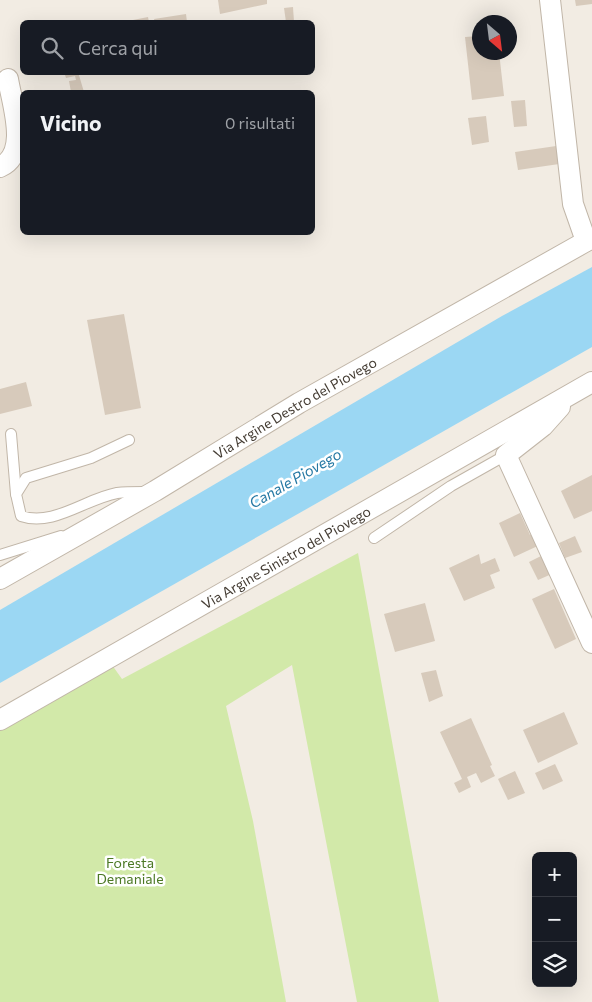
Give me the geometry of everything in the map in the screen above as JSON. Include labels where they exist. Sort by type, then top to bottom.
[{"type":"street","points":[[550,0],[573,204],[589,240]]},
{"type":"street","points":[[0,167],[9,161],[17,144],[8,79]]},
{"type":"street","name":"Via Argine Destro del Piovego","points":[[0,579],[155,491],[299,404],[589,240]]},
{"type":"street","name":"Via Argine Sinistro del Piovego","points":[[0,720],[592,382]]},
{"type":"street","name":"Via Argine Sinistro del Piovego","points":[[506,455],[543,426],[571,394]]},
{"type":"street","points":[[506,455],[592,644]]},
{"type":"lane","points":[[11,434],[16,494],[21,516],[34,520],[66,512],[116,493],[155,491]]},
{"type":"lane","points":[[16,494],[26,478],[91,458],[129,440]]},
{"type":"lane","name":"Via Argine Sinistro del Piovego","points":[[374,538],[451,486],[506,455]]},
{"type":"lane","points":[[0,555],[99,522]]},
{"type":"green space","name":"Foresta Demaniale","points":[[358,553],[439,1002],[357,1002],[292,665],[226,706],[253,821],[286,1002],[0,1002],[0,720],[107,658],[122,679]]},
{"type":"water","name":"Canale Piovego","points":[[592,267],[592,347],[0,683],[0,610],[502,316]]},
{"type":"building","points":[[218,0],[267,0],[267,4],[220,14]]},
{"type":"building","points":[[575,0],[592,0],[592,4],[576,6]]},
{"type":"building","points":[[293,7],[294,20],[286,20],[284,8]]},
{"type":"building","points":[[186,14],[187,20],[154,20]]},
{"type":"building","points":[[148,17],[149,20],[133,20]]},
{"type":"building","points":[[472,36],[472,60],[500,60],[504,96],[472,100],[465,37]]},
{"type":"building","points":[[65,75],[79,75],[83,90],[71,90],[69,81],[76,80],[75,76],[66,78]]},
{"type":"building","points":[[525,100],[527,126],[514,127],[511,101]]},
{"type":"building","points":[[486,116],[489,142],[472,145],[468,118]]},
{"type":"building","points":[[563,145],[566,163],[518,170],[515,152]]},
{"type":"building","points":[[124,314],[141,408],[105,415],[87,320]]},
{"type":"building","points":[[26,382],[32,406],[0,414],[0,389]]},
{"type":"building","points":[[592,475],[592,511],[574,519],[561,491]]},
{"type":"building","points":[[520,513],[530,535],[537,532],[542,544],[514,557],[499,523]]},
{"type":"building","points":[[575,536],[582,552],[565,558],[559,543]]},
{"type":"building","points":[[479,554],[481,564],[495,558],[500,571],[490,575],[495,588],[464,601],[449,568]]},
{"type":"building","points":[[545,554],[554,573],[538,580],[529,562]]},
{"type":"building","points":[[554,589],[576,639],[555,649],[532,599]]},
{"type":"building","points":[[425,603],[435,641],[395,652],[384,614]]},
{"type":"building","points":[[436,670],[443,696],[429,702],[421,673]]},
{"type":"building","points":[[564,712],[578,744],[538,763],[523,730]]},
{"type":"building","points":[[471,718],[495,776],[481,783],[476,773],[467,777],[471,787],[459,793],[454,783],[462,779],[440,732]]},
{"type":"building","points":[[555,764],[563,781],[543,790],[535,773]]},
{"type":"building","points":[[515,771],[525,793],[508,800],[498,779]]}]
